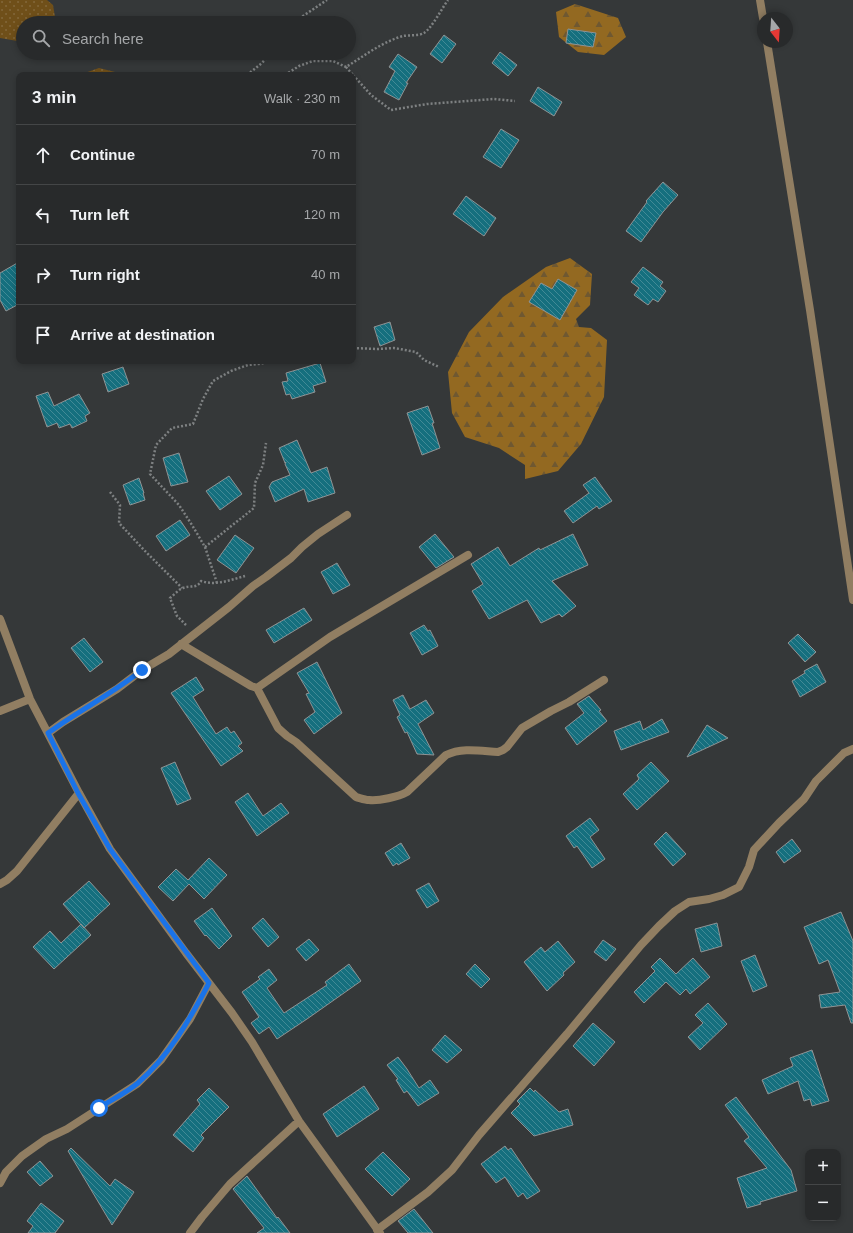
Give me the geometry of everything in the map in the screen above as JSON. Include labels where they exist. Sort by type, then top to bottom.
[{"type":"street","points":[[760,0],[762,12]]},
{"type":"street","points":[[768,48],[811,318],[853,600]]},
{"type":"street","points":[[48,733],[63,722],[117,689],[142,670],[182,644],[253,586],[291,558],[318,534],[347,514]]},
{"type":"street","points":[[257,688],[330,637],[468,555]]},
{"type":"street","points":[[0,619],[30,699],[78,793],[110,849],[252,1042],[299,1121],[379,1231],[428,1192],[452,1170],[641,945],[664,921],[675,911],[689,902],[723,895],[738,887],[749,867],[754,850],[778,823],[804,799],[816,781],[844,753],[853,749]]},
{"type":"street","points":[[182,644],[251,686],[257,688],[278,728],[296,742],[356,796],[369,800],[401,796],[446,755],[454,752],[461,750],[498,752],[503,750],[522,728],[569,702],[604,680]]},
{"type":"street","points":[[0,711],[30,699]]},
{"type":"street","points":[[0,884],[17,871],[78,793]]},
{"type":"street","points":[[0,1183],[6,1172],[22,1156],[46,1139],[67,1129],[137,1084],[161,1060],[186,1025],[209,983]]},
{"type":"street","points":[[190,1233],[230,1184],[299,1121]]},
{"type":"path","points":[[303,16],[327,0]]},
{"type":"path","points":[[346,67],[373,50],[391,41],[403,36],[424,34],[448,0]]},
{"type":"path","points":[[251,72],[265,60]]},
{"type":"path","points":[[290,72],[299,66],[313,61],[333,61],[346,67],[350,72]]},
{"type":"path","points":[[356,78],[371,95],[391,110],[427,104],[494,99],[515,101]]},
{"type":"path","points":[[356,348],[394,348],[416,352],[424,360],[439,367]]},
{"type":"path","points":[[217,583],[205,547],[179,505],[150,474],[156,445],[172,428],[193,424],[203,399],[213,381],[231,370],[248,365],[259,364]]},
{"type":"path","points":[[205,547],[254,508],[255,482],[263,465],[266,443]]},
{"type":"path","points":[[110,492],[120,505],[119,523],[182,588]]},
{"type":"path","points":[[194,633],[177,616],[170,598],[182,588],[199,585],[201,581],[217,583],[253,574],[266,577]]},
{"type":"shaded area","points":[[0,0],[47,0],[53,5],[55,16],[16,16],[16,41],[0,38]]},
{"type":"shaded area","points":[[99,68],[115,72],[88,72]]},
{"type":"green space","points":[[575,4],[618,18],[626,37],[604,55],[578,52],[559,37],[556,12]]},
{"type":"green space","points":[[570,258],[592,274],[590,305],[576,319],[579,327],[591,328],[607,340],[604,397],[581,444],[558,471],[525,479],[525,465],[499,448],[465,437],[452,413],[448,372],[469,332],[503,297],[546,267]]},
{"type":"building","points":[[568,29],[596,33],[593,47],[566,43]]},
{"type":"building","points":[[444,35],[456,44],[442,63],[430,54]]},
{"type":"building","points":[[500,52],[517,65],[508,76],[492,63]]},
{"type":"building","points":[[398,54],[417,67],[406,83],[408,83],[399,100],[384,92],[395,71],[389,67]]},
{"type":"building","points":[[538,87],[562,102],[554,116],[530,101]]},
{"type":"building","points":[[501,129],[519,140],[501,168],[483,157]]},
{"type":"building","points":[[663,182],[678,195],[663,212],[641,242],[626,231],[647,202],[646,201]]},
{"type":"building","points":[[466,196],[496,218],[484,236],[453,214]]},
{"type":"building","points":[[16,264],[16,306],[6,311],[0,300],[0,273]]},
{"type":"building","points":[[643,267],[663,282],[660,286],[666,291],[658,302],[653,299],[648,305],[634,295],[639,288],[631,282]]},
{"type":"building","points":[[558,279],[577,290],[560,320],[529,302],[541,283],[552,289]]},
{"type":"building","points":[[390,322],[395,340],[380,346],[374,327]]},
{"type":"building","points":[[320,364],[326,382],[313,386],[315,392],[292,399],[290,394],[286,395],[282,382],[288,381],[286,373]]},
{"type":"building","points":[[123,367],[129,384],[108,392],[102,374]]},
{"type":"building","points":[[48,392],[54,406],[79,394],[90,413],[85,416],[87,421],[72,428],[70,424],[59,428],[57,423],[47,427],[36,396]]},
{"type":"building","points":[[428,406],[440,448],[422,455],[407,413]]},
{"type":"building","points":[[297,440],[311,473],[327,467],[335,493],[308,502],[304,489],[275,502],[269,487],[272,482],[290,475],[285,464],[286,462],[285,463],[279,448]]},
{"type":"building","points":[[179,453],[188,482],[171,486],[163,458]]},
{"type":"building","points":[[229,476],[242,494],[220,510],[206,491]]},
{"type":"building","points":[[595,477],[612,501],[599,509],[597,506],[573,523],[564,511],[589,493],[583,485]]},
{"type":"building","points":[[139,478],[145,500],[130,505],[123,485]]},
{"type":"building","points":[[180,520],[190,535],[166,551],[156,536]]},
{"type":"building","points":[[435,534],[454,557],[436,568],[419,547]]},
{"type":"building","points":[[573,534],[588,565],[552,581],[576,606],[562,617],[559,614],[541,623],[527,600],[489,619],[472,591],[483,584],[471,564],[498,547],[510,566],[539,548],[540,550]]},
{"type":"building","points":[[235,535],[254,548],[236,573],[217,560]]},
{"type":"building","points":[[337,563],[350,585],[333,594],[321,572]]},
{"type":"building","points":[[304,608],[312,620],[274,643],[266,630]]},
{"type":"building","points":[[424,625],[428,631],[430,630],[438,646],[422,655],[410,633]]},
{"type":"building","points":[[798,634],[816,652],[805,662],[788,643]]},
{"type":"building","points":[[84,638],[103,662],[90,672],[71,648]]},
{"type":"building","points":[[317,662],[342,713],[314,734],[304,720],[315,712],[306,694],[309,693],[297,673]]},
{"type":"building","points":[[817,664],[826,682],[800,697],[792,681],[805,673],[804,671]]},
{"type":"building","points":[[196,677],[204,690],[193,697],[216,734],[227,727],[231,733],[234,731],[242,743],[238,746],[243,751],[221,766],[171,693]]},
{"type":"building","points":[[403,695],[410,709],[426,700],[434,713],[418,724],[434,755],[417,754],[407,732],[405,733],[397,717],[400,715],[393,700]]},
{"type":"building","points":[[589,696],[601,710],[599,711],[607,721],[577,745],[565,728],[584,713],[577,704]]},
{"type":"building","points":[[662,719],[669,732],[621,750],[614,731],[640,721],[643,730]]},
{"type":"building","points":[[707,725],[728,738],[687,757]]},
{"type":"building","points":[[175,762],[191,799],[177,805],[161,768]]},
{"type":"building","points":[[651,762],[669,781],[637,810],[623,794],[639,779],[637,775]]},
{"type":"building","points":[[248,793],[263,816],[281,803],[289,813],[257,836],[235,802]]},
{"type":"building","points":[[590,818],[599,830],[590,837],[605,859],[592,868],[577,846],[574,848],[566,836]]},
{"type":"building","points":[[666,832],[686,854],[673,866],[654,844]]},
{"type":"building","points":[[792,839],[801,851],[784,863],[776,852]]},
{"type":"building","points":[[401,843],[410,858],[398,865],[397,863],[393,866],[385,853]]},
{"type":"building","points":[[209,858],[227,875],[204,899],[189,884],[173,901],[158,887],[176,869],[188,880]]},
{"type":"building","points":[[89,881],[110,904],[84,928],[63,904]]},
{"type":"building","points":[[429,883],[439,901],[427,908],[416,890]]},
{"type":"building","points":[[212,908],[232,936],[219,949],[206,935],[205,936],[194,921]]},
{"type":"building","points":[[841,912],[853,941],[853,1023],[851,1023],[845,1005],[821,1008],[819,995],[840,992],[828,960],[819,964],[804,927]]},
{"type":"building","points":[[263,918],[279,937],[268,947],[252,928]]},
{"type":"building","points":[[717,923],[722,946],[701,952],[695,929]]},
{"type":"building","points":[[81,924],[91,935],[54,969],[33,947],[50,931],[61,943]]},
{"type":"building","points":[[309,939],[319,950],[306,961],[296,949]]},
{"type":"building","points":[[603,940],[616,949],[606,961],[594,952]]},
{"type":"building","points":[[558,941],[575,962],[547,991],[524,962],[541,947],[545,952]]},
{"type":"building","points":[[755,955],[767,986],[753,992],[741,961]]},
{"type":"building","points":[[660,958],[676,974],[693,958],[710,977],[690,994],[686,989],[680,995],[666,982],[644,1003],[634,992],[655,971],[651,967]]},
{"type":"building","points":[[349,964],[361,981],[277,1039],[269,1027],[259,1034],[251,1023],[259,1017],[242,992],[260,979],[258,977],[269,969],[277,980],[267,988],[284,1013],[327,985],[325,982]]},
{"type":"building","points":[[475,964],[490,979],[481,988],[466,974]]},
{"type":"building","points":[[708,1003],[727,1024],[700,1050],[688,1037],[703,1023],[695,1015]]},
{"type":"building","points":[[593,1023],[615,1042],[594,1066],[573,1046]]},
{"type":"building","points":[[445,1035],[462,1050],[447,1063],[432,1050]]},
{"type":"building","points":[[812,1050],[829,1101],[812,1106],[810,1099],[804,1101],[798,1081],[768,1094],[762,1080],[793,1066],[790,1058]]},
{"type":"building","points":[[398,1057],[419,1088],[430,1080],[439,1093],[418,1106],[407,1091],[404,1093],[396,1080],[398,1079],[387,1065]]},
{"type":"building","points":[[364,1086],[379,1109],[337,1137],[323,1114]]},
{"type":"building","points":[[209,1088],[229,1107],[201,1135],[204,1138],[193,1152],[173,1135],[200,1104],[197,1100]]},
{"type":"building","points":[[530,1088],[534,1092],[535,1090],[559,1112],[568,1109],[573,1125],[534,1136],[511,1113],[520,1104],[517,1101]]},
{"type":"building","points":[[736,1097],[791,1170],[797,1191],[760,1202],[761,1204],[747,1208],[737,1178],[767,1168],[744,1141],[749,1137],[725,1105]]},
{"type":"building","points":[[505,1146],[508,1150],[511,1148],[540,1191],[527,1199],[523,1193],[518,1197],[505,1177],[496,1183],[481,1164]]},
{"type":"building","points":[[71,1148],[110,1186],[115,1179],[134,1192],[112,1225],[68,1151]]},
{"type":"building","points":[[383,1152],[410,1179],[392,1196],[365,1169]]},
{"type":"building","points":[[40,1161],[53,1176],[40,1186],[27,1172]]},
{"type":"building","points":[[247,1176],[277,1218],[278,1217],[290,1233],[257,1233],[264,1228],[233,1189]]},
{"type":"building","points":[[41,1203],[64,1221],[55,1233],[28,1233],[33,1226],[27,1221]]},
{"type":"building","points":[[414,1209],[433,1233],[408,1233],[398,1221]]},
{"type":"route","points":[[99,1108],[137,1084],[161,1060],[190,1019],[209,983],[110,849],[78,793],[48,733],[63,722],[117,689],[142,670]]}]
